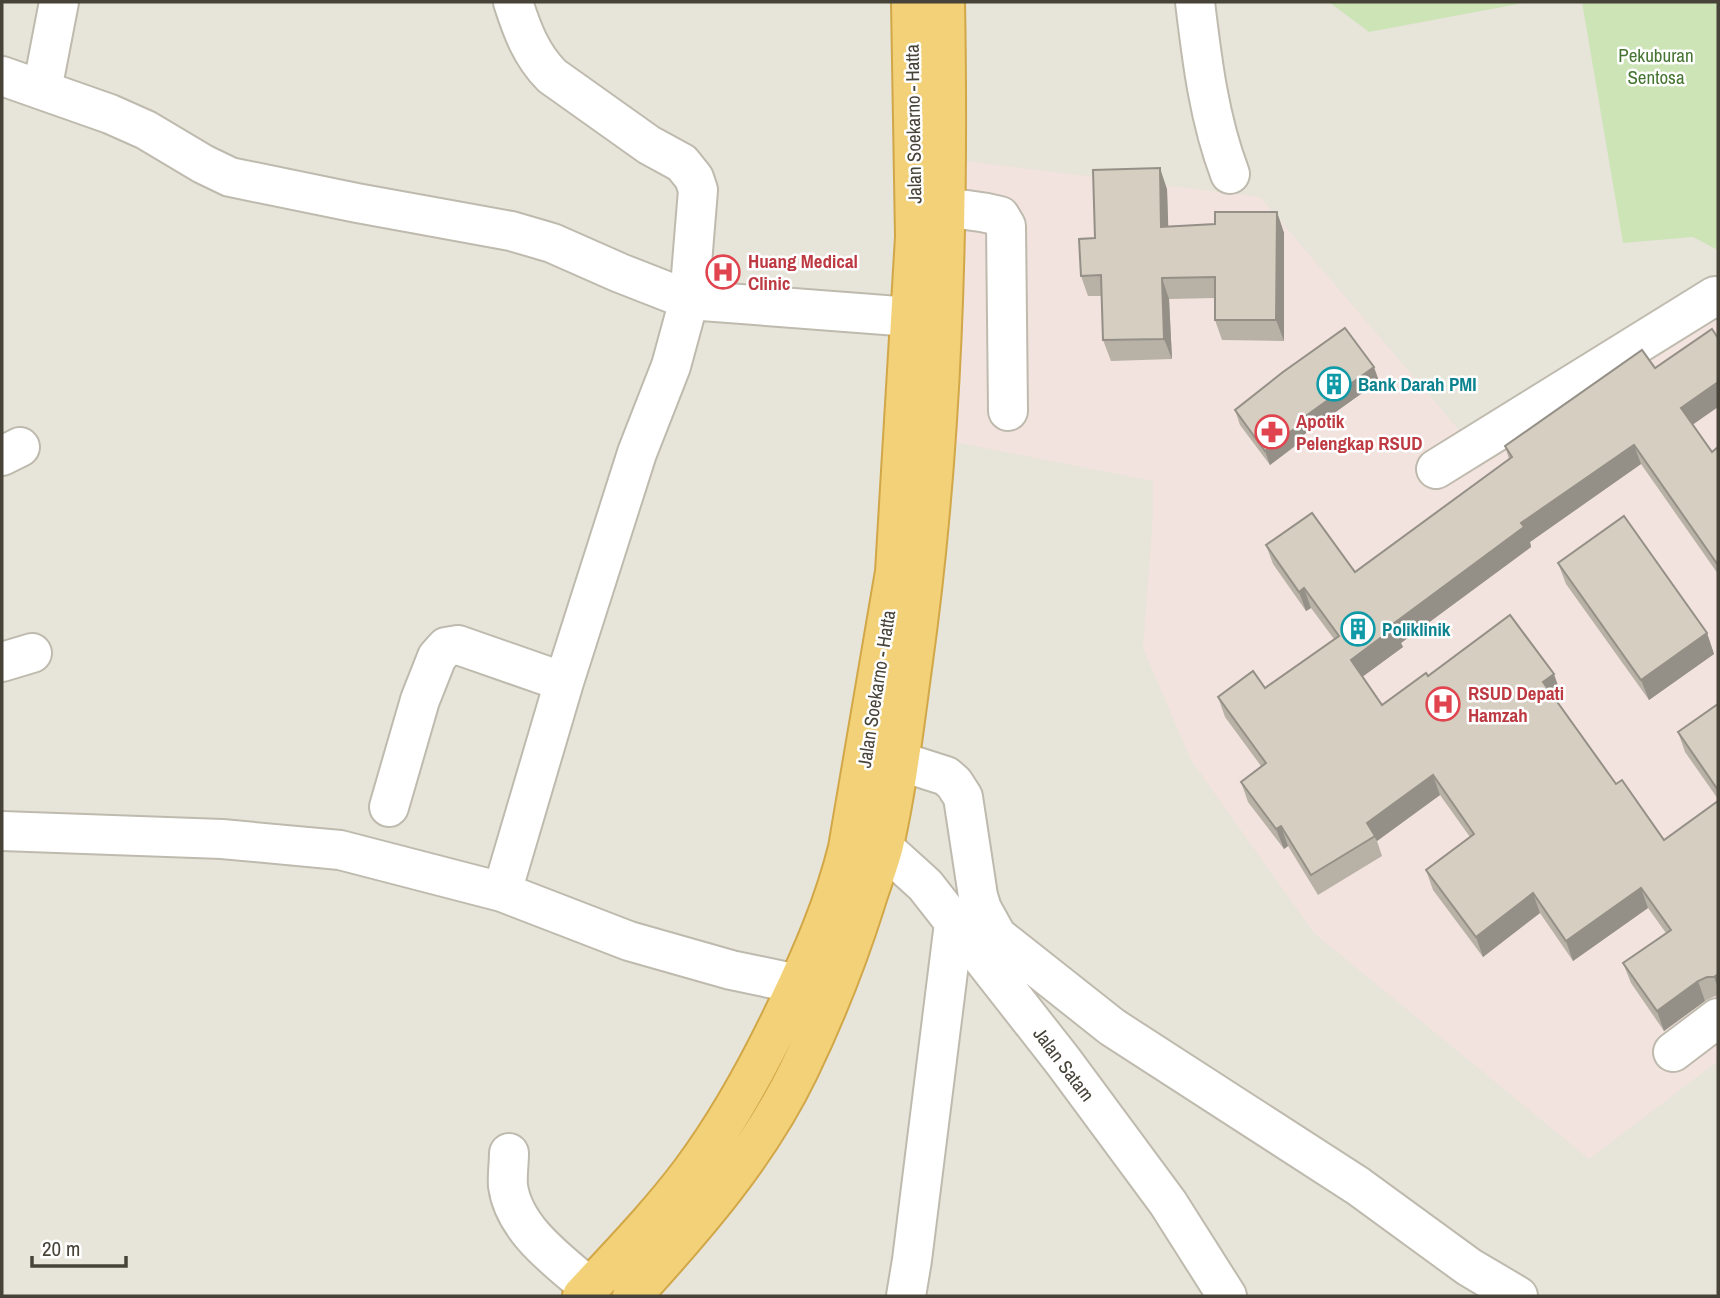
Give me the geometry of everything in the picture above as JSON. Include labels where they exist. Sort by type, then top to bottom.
[{"type":"highway","name":"Jalan Soekarno - Hatta","points":[[911,2],[930,208]]},
{"type":"highway","name":"Jalan Soekarno - Hatta","points":[[586,1292],[690,1172],[759,1066],[823,930],[838,888],[848,848],[895,572],[926,319],[930,208],[945,2]]},
{"type":"highway","name":"Jalan Soekarno - Hatta","points":[[632,1296],[705,1215],[767,1126],[792,1083],[845,964],[883,847],[899,761],[924,584],[938,395],[926,319]]},
{"type":"street","points":[[42,90],[59,2]]},
{"type":"street","points":[[502,892],[564,682],[637,453],[671,366],[689,300],[698,190],[694,178],[682,163],[649,145],[552,76],[532,51],[513,2]]},
{"type":"street","points":[[1195,2],[1204,73],[1220,148],[1230,174]]},
{"type":"street","points":[[2,76],[110,114],[146,130],[230,177],[511,231],[552,243],[689,300],[926,319]]},
{"type":"street","points":[[930,208],[1000,216],[1006,226],[1008,411]]},
{"type":"street","points":[[1436,469],[1715,296],[1718,299]]},
{"type":"street","points":[[389,807],[420,700],[441,651],[458,645],[564,682]]},
{"type":"street","points":[[899,761],[946,776],[963,797],[978,896],[997,936],[1112,1027],[1358,1185],[1469,1268],[1518,1296]]},
{"type":"street","points":[[2,831],[222,839],[340,850],[502,892],[629,941],[730,970],[798,984]]},
{"type":"street","name":"Jalan Satam","points":[[883,847],[916,875],[1146,1172],[1227,1296]]},
{"type":"street","points":[[906,1296],[954,923]]},
{"type":"street","points":[[1672,1052],[1718,1018]]},
{"type":"street","points":[[509,1153],[510,1196],[520,1216],[535,1239],[586,1292]]},
{"type":"shaded area","points":[[2,2],[1718,2],[1718,1296],[2,1296]]},
{"type":"shaded area","name":"RSUD Depati Hamzah","points":[[964,161],[1260,197],[1482,457],[1718,291],[1718,1061],[1589,1159],[1314,933],[1191,760],[1143,648],[1153,481],[945,440]]},
{"type":"green space","points":[[1329,2],[1529,2],[1369,32]]},
{"type":"green space","name":"Pekuburan Sentosa","points":[[1582,2],[1718,2],[1718,250],[1693,237],[1623,243]]},
{"type":"building","points":[[1160,168],[1161,227],[1215,224],[1215,212],[1277,212],[1276,320],[1215,320],[1215,277],[1162,278],[1164,339],[1103,340],[1101,275],[1081,276],[1079,239],[1095,238],[1093,170]]},
{"type":"building","points":[[1345,328],[1374,367],[1296,423],[1298,426],[1265,451],[1235,410]]},
{"type":"building","points":[[1712,329],[1718,338],[1718,382],[1681,408],[1712,452],[1718,447],[1718,565],[1634,445],[1521,523],[1524,527],[1393,624],[1395,627],[1351,660],[1382,705],[1426,673],[1428,676],[1510,615],[1554,674],[1543,682],[1616,784],[1622,780],[1664,840],[1718,801],[1718,974],[1698,981],[1657,1011],[1623,963],[1671,930],[1641,888],[1566,941],[1533,893],[1476,937],[1426,870],[1474,834],[1433,775],[1367,823],[1375,836],[1311,875],[1281,826],[1276,829],[1241,782],[1266,763],[1218,697],[1253,671],[1265,688],[1339,636],[1304,588],[1299,592],[1266,545],[1312,513],[1355,572],[1512,457],[1505,446],[1642,350],[1655,368]]},
{"type":"building","points":[[1624,516],[1707,633],[1641,680],[1558,563]]},
{"type":"building","points":[[1718,704],[1718,790],[1678,732]]},
{"type":"place","name":"Huang Medical Clinic","points":[[723,272]]},
{"type":"place","name":"Bank Darah PMI","points":[[1334,384]]},
{"type":"place","name":"Apotik Pelengkap RSUD","points":[[1272,432]]},
{"type":"place","name":"Poliklinik","points":[[1358,629]]},
{"type":"place","name":"RSUD Depati Hamzah","points":[[1443,704]]}]
